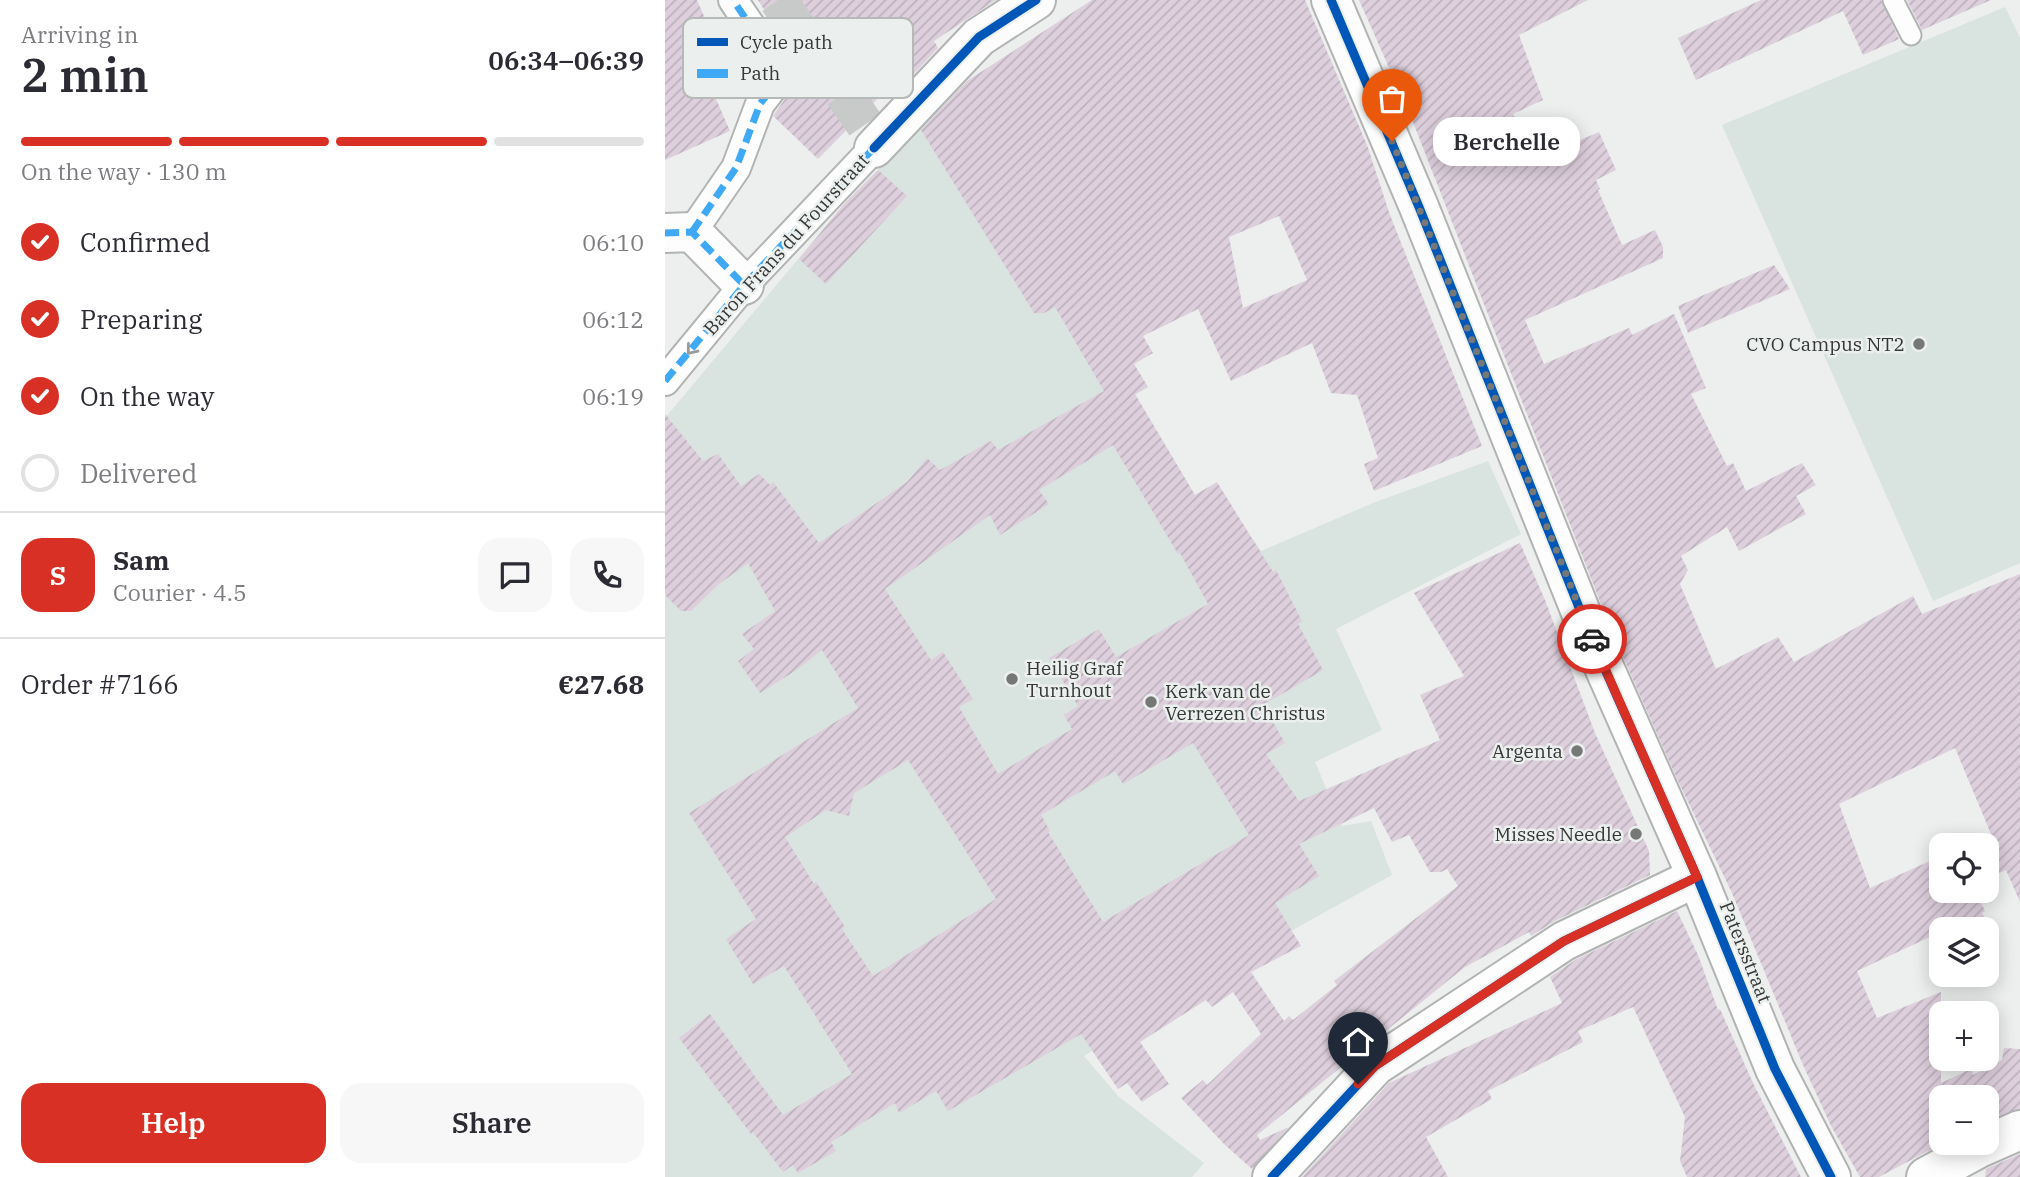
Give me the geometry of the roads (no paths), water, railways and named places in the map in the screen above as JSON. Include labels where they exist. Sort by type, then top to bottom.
[{"type":"street","points":[[733,0],[745,18]]},
{"type":"street","name":"Baron Frans du Fourstraat","points":[[665,381],[746,283],[979,37],[1036,0]]},
{"type":"street","name":"Patersstraat","points":[[1331,0],[1419,207],[1592,640],[1697,877],[1775,1069],[1831,1177]]},
{"type":"street","points":[[746,283],[679,232],[736,168],[759,104],[764,98]]},
{"type":"street","points":[[1272,1177],[1375,1066],[1564,941],[1697,877]]},
{"type":"street","points":[[1926,1177],[1979,1148],[2020,1130]]},
{"type":"lane","points":[[1893,0],[1910,35]]},
{"type":"tunnel","points":[[778,0],[791,18]]},
{"type":"tunnel","points":[[847,98],[878,143]]},
{"type":"place","name":"Berchelle","points":[[1392,141]]},
{"type":"place","name":"CVO Campus NT2","points":[[1919,344]]},
{"type":"place","name":"Heilig Graf Turnhout","points":[[1012,679]]},
{"type":"place","name":"Kerk van de Verrezen Christus","points":[[1151,702]]},
{"type":"place","name":"Argenta","points":[[1577,751]]},
{"type":"place","name":"Misses Needle","points":[[1636,834]]}]
